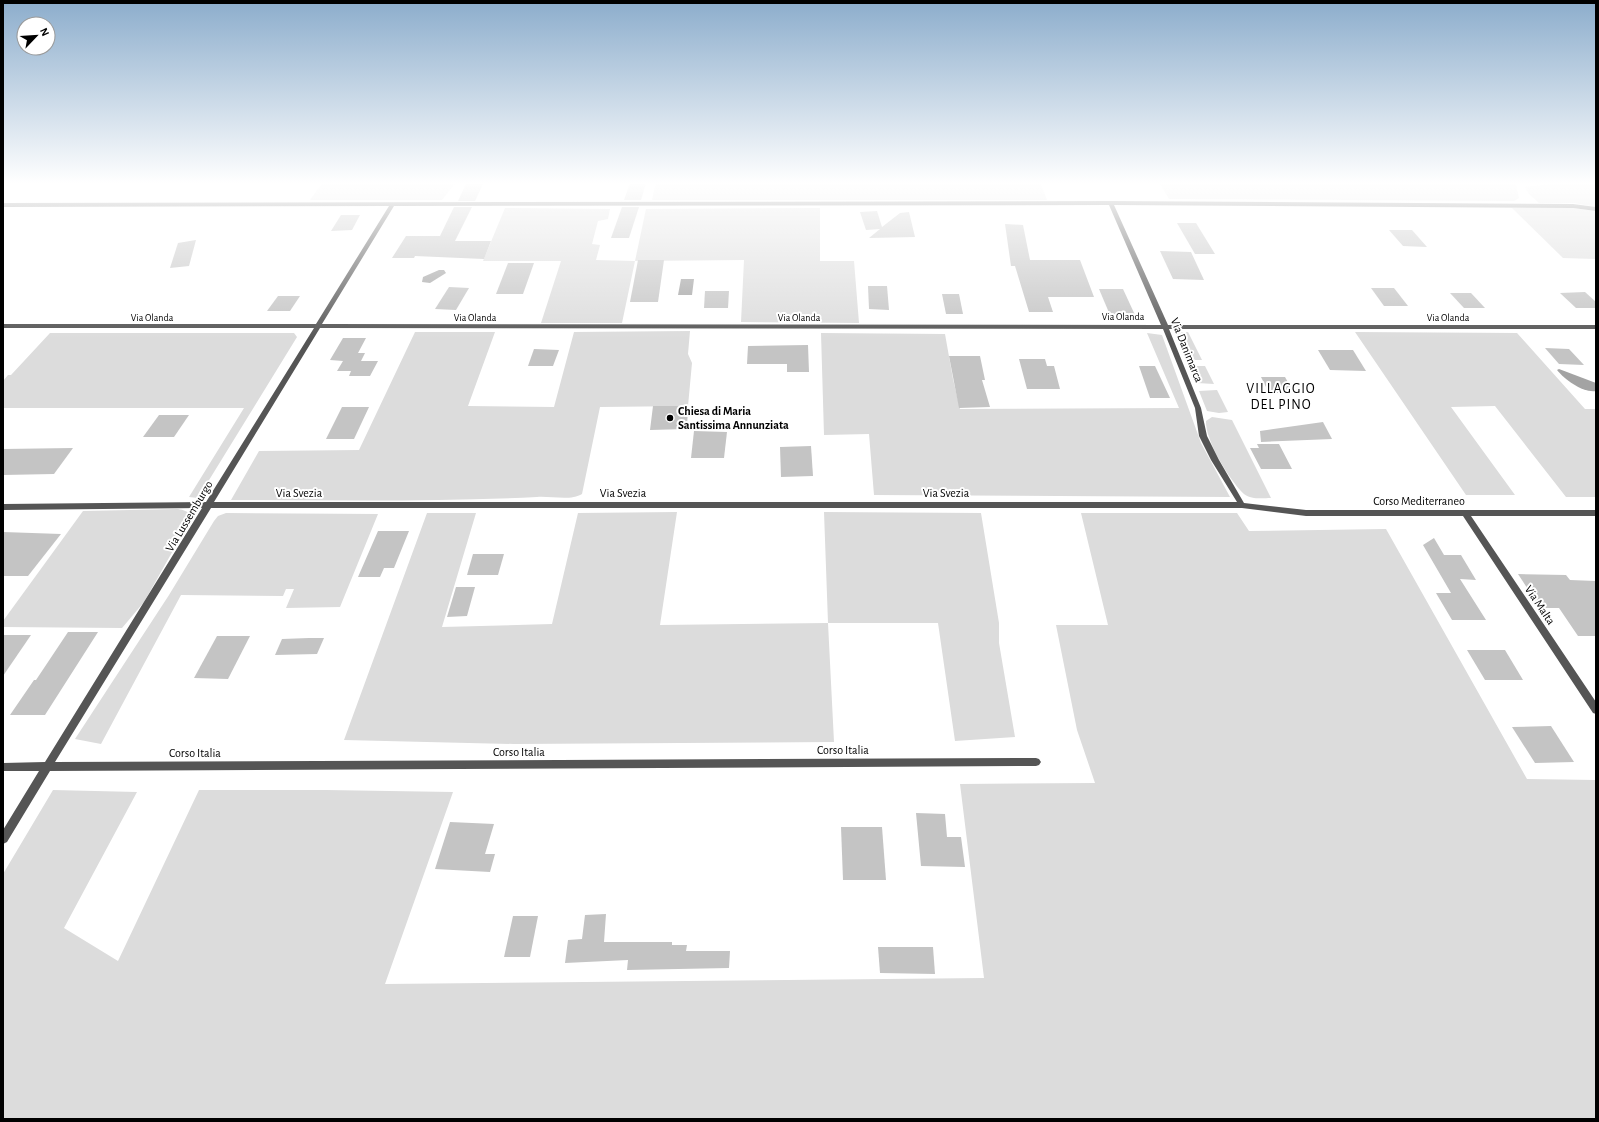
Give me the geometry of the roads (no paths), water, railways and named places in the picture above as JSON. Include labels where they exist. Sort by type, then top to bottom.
[{"type":"street","name":"Via Lussemburgo","points":[[3,840],[210,505],[316,327],[374,234]]},
{"type":"street","name":"Via Danimarca","points":[[1125,234],[1166,326],[1198,408],[1203,436],[1215,460],[1242,505]]},
{"type":"street","name":"Via Olanda","points":[[3,326],[1596,327]]},
{"type":"street","name":"Via Svezia","points":[[3,507],[210,505],[1242,505]]},
{"type":"street","name":"Corso Mediterraneo","points":[[1242,505],[1306,513],[1596,513]]},
{"type":"street","name":"Via Malta","points":[[1465,513],[1596,710]]},
{"type":"street","name":"Corso Italia","points":[[3,767],[1036,762]]},
{"type":"place","name":"Chiesa di Maria Santissima Annunziata","points":[[670,418]]},
{"type":"district","name":"VILLAGGIO DEL PINO","points":[[1281,396]]}]
